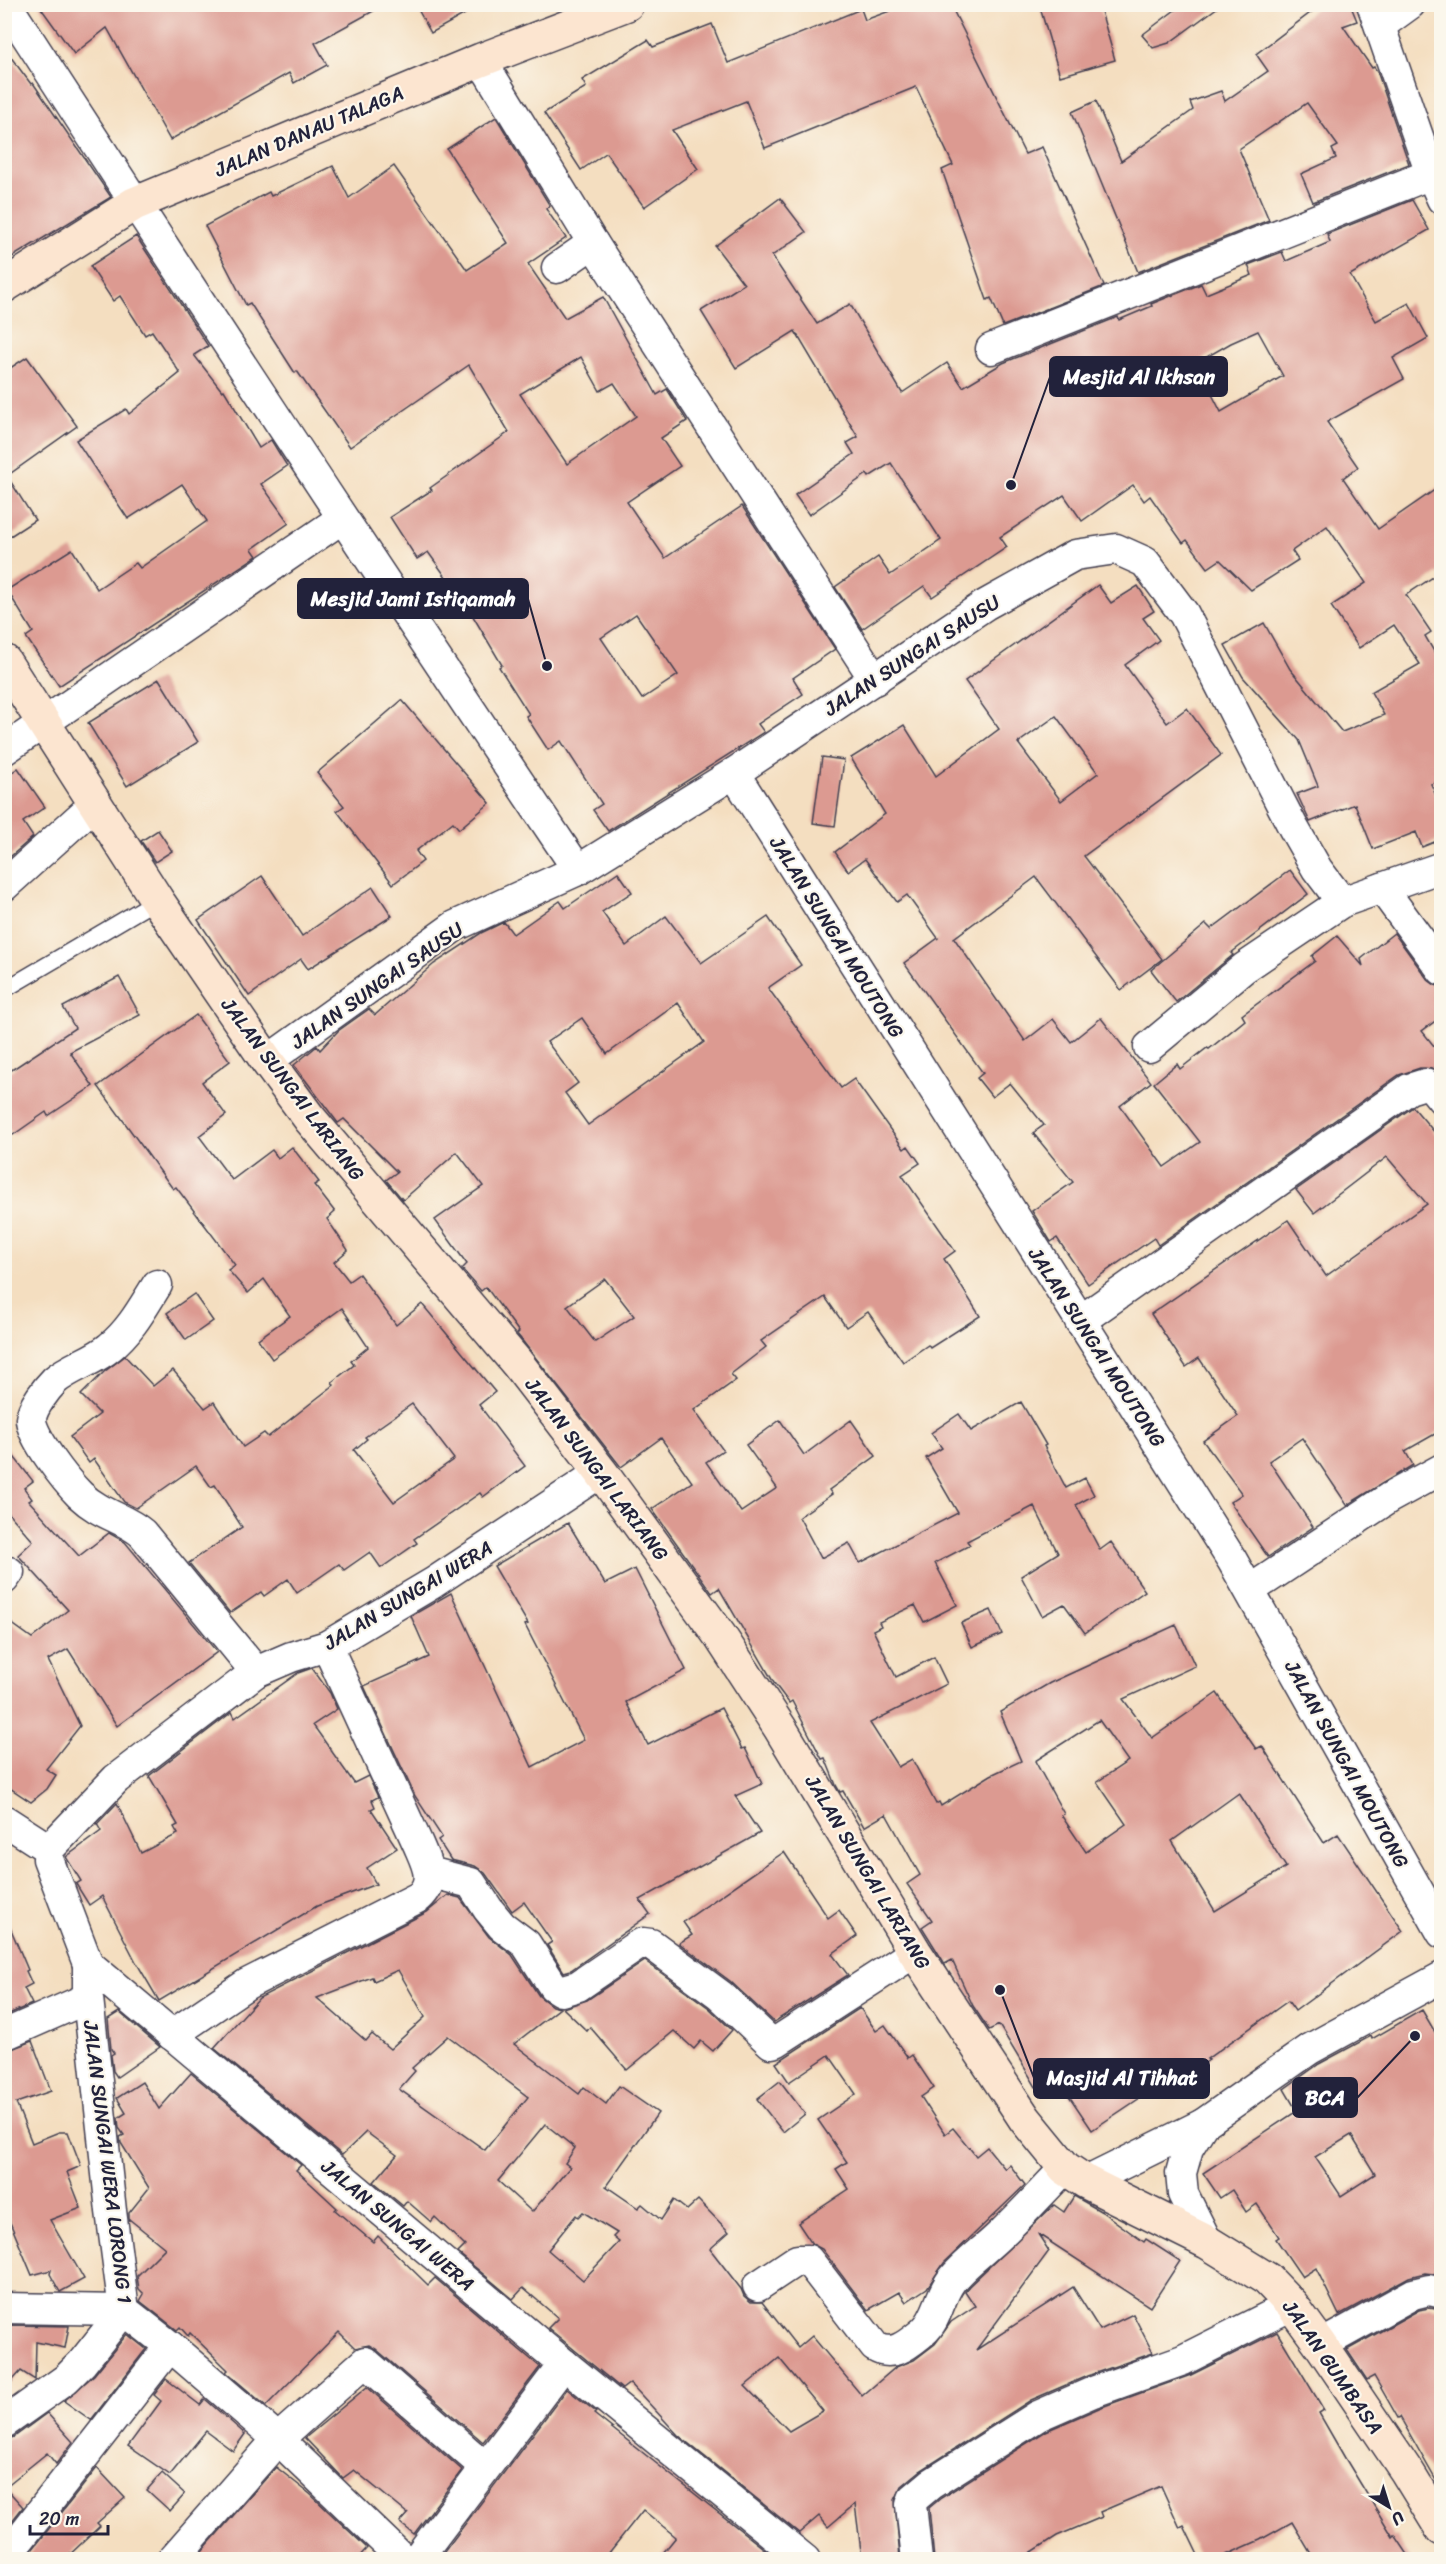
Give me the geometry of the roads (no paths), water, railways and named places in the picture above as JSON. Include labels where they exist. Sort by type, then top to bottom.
[{"type":"street","points":[[6,4],[341,519],[578,870]]},
{"type":"street","points":[[991,349],[1436,187],[1376,15],[1410,4]]},
{"type":"street","name":"JALAN DANAU TALAGA","points":[[4,286],[134,204],[615,7]]},
{"type":"street","points":[[481,60],[593,243],[875,680]]},
{"type":"street","points":[[557,268],[593,243]]},
{"type":"street","points":[[4,750],[341,519]]},
{"type":"street","name":"JALAN SUNGAI SAUSU","points":[[267,1061],[354,1002],[455,926],[578,870],[734,773],[985,605],[1075,555],[1116,549],[1144,562],[1184,614],[1293,827],[1317,869],[1342,902]]},
{"type":"street","name":"JALAN SUNGAI LARIANG","points":[[4,661],[157,900],[267,1061],[325,1137],[518,1363],[601,1472],[726,1645],[780,1728],[915,1952],[1025,2119],[1076,2175],[1207,2242]]},
{"type":"street","name":"JALAN SUNGAI MOUTONG","points":[[734,773],[1250,1590],[1442,1933]]},
{"type":"street","points":[[4,886],[96,803]]},
{"type":"street","points":[[1149,1047],[1244,968],[1342,902],[1442,867]]},
{"type":"street","points":[[1382,888],[1442,970]]},
{"type":"street","points":[[1080,1321],[1409,1089],[1425,1084],[1433,1088],[1442,1099]]},
{"type":"street","points":[[157,1285],[126,1332],[110,1348],[54,1381],[39,1401],[31,1417],[33,1427],[39,1440],[79,1494],[96,1508],[133,1525],[142,1533],[256,1672]]},
{"type":"street","points":[[1250,1590],[1389,1498],[1442,1469]]},
{"type":"street","name":"JALAN SUNGAI WERA","points":[[601,1472],[463,1565],[327,1646],[291,1657],[256,1672],[116,1779],[49,1849],[48,1859],[88,1964],[564,2364],[805,2559]]},
{"type":"street","points":[[172,2035],[247,1984],[419,1897],[428,1885],[429,1872],[327,1646]]},
{"type":"street","points":[[4,1820],[49,1849]]},
{"type":"street","points":[[429,1872],[471,1883],[502,1926],[525,1944],[553,1986],[561,1991],[578,1986],[635,1947],[643,1943],[651,1944],[720,1995],[771,2043],[776,2042],[915,1952]]},
{"type":"street","name":"JALAN SUNGAI WERA LORONG 1","points":[[88,1964],[88,1998],[124,2310],[170,2346],[278,2439],[404,2559]]},
{"type":"street","points":[[758,2286],[797,2260],[808,2260],[875,2347],[887,2353],[893,2351],[925,2331],[935,2317],[941,2298],[951,2281],[1000,2236],[1076,2175],[1203,2124],[1310,2049],[1442,1977]]},
{"type":"street","points":[[4,2035],[88,1998]]},
{"type":"street","points":[[1203,2124],[1188,2148],[1181,2173],[1183,2194],[1207,2242]]},
{"type":"street","name":"JALAN GUMBASA","points":[[1207,2242],[1267,2279],[1292,2305],[1407,2472],[1442,2529]]},
{"type":"street","points":[[1321,2345],[1413,2294],[1429,2290],[1442,2293]]},
{"type":"street","points":[[917,2559],[911,2505],[913,2499],[931,2484],[1038,2416],[1093,2392],[1183,2360],[1292,2305]]},
{"type":"street","points":[[4,2308],[124,2310]]},
{"type":"street","points":[[4,2422],[66,2379],[95,2348],[124,2310]]},
{"type":"street","points":[[4,2559],[170,2346]]},
{"type":"street","points":[[172,2559],[278,2439],[365,2362],[485,2467]]},
{"type":"street","points":[[416,2559],[564,2364]]},
{"type":"lane","points":[[4,990],[157,900]]},
{"type":"place","name":"Mesjid Al Ikhsan","points":[[1011,485]]},
{"type":"place","name":"Mesjid Jami Istiqamah","points":[[547,666]]},
{"type":"place","name":"Masjid Al Tihhat","points":[[1000,1990]]},
{"type":"place","name":"BCA","points":[[1415,2036]]}]
